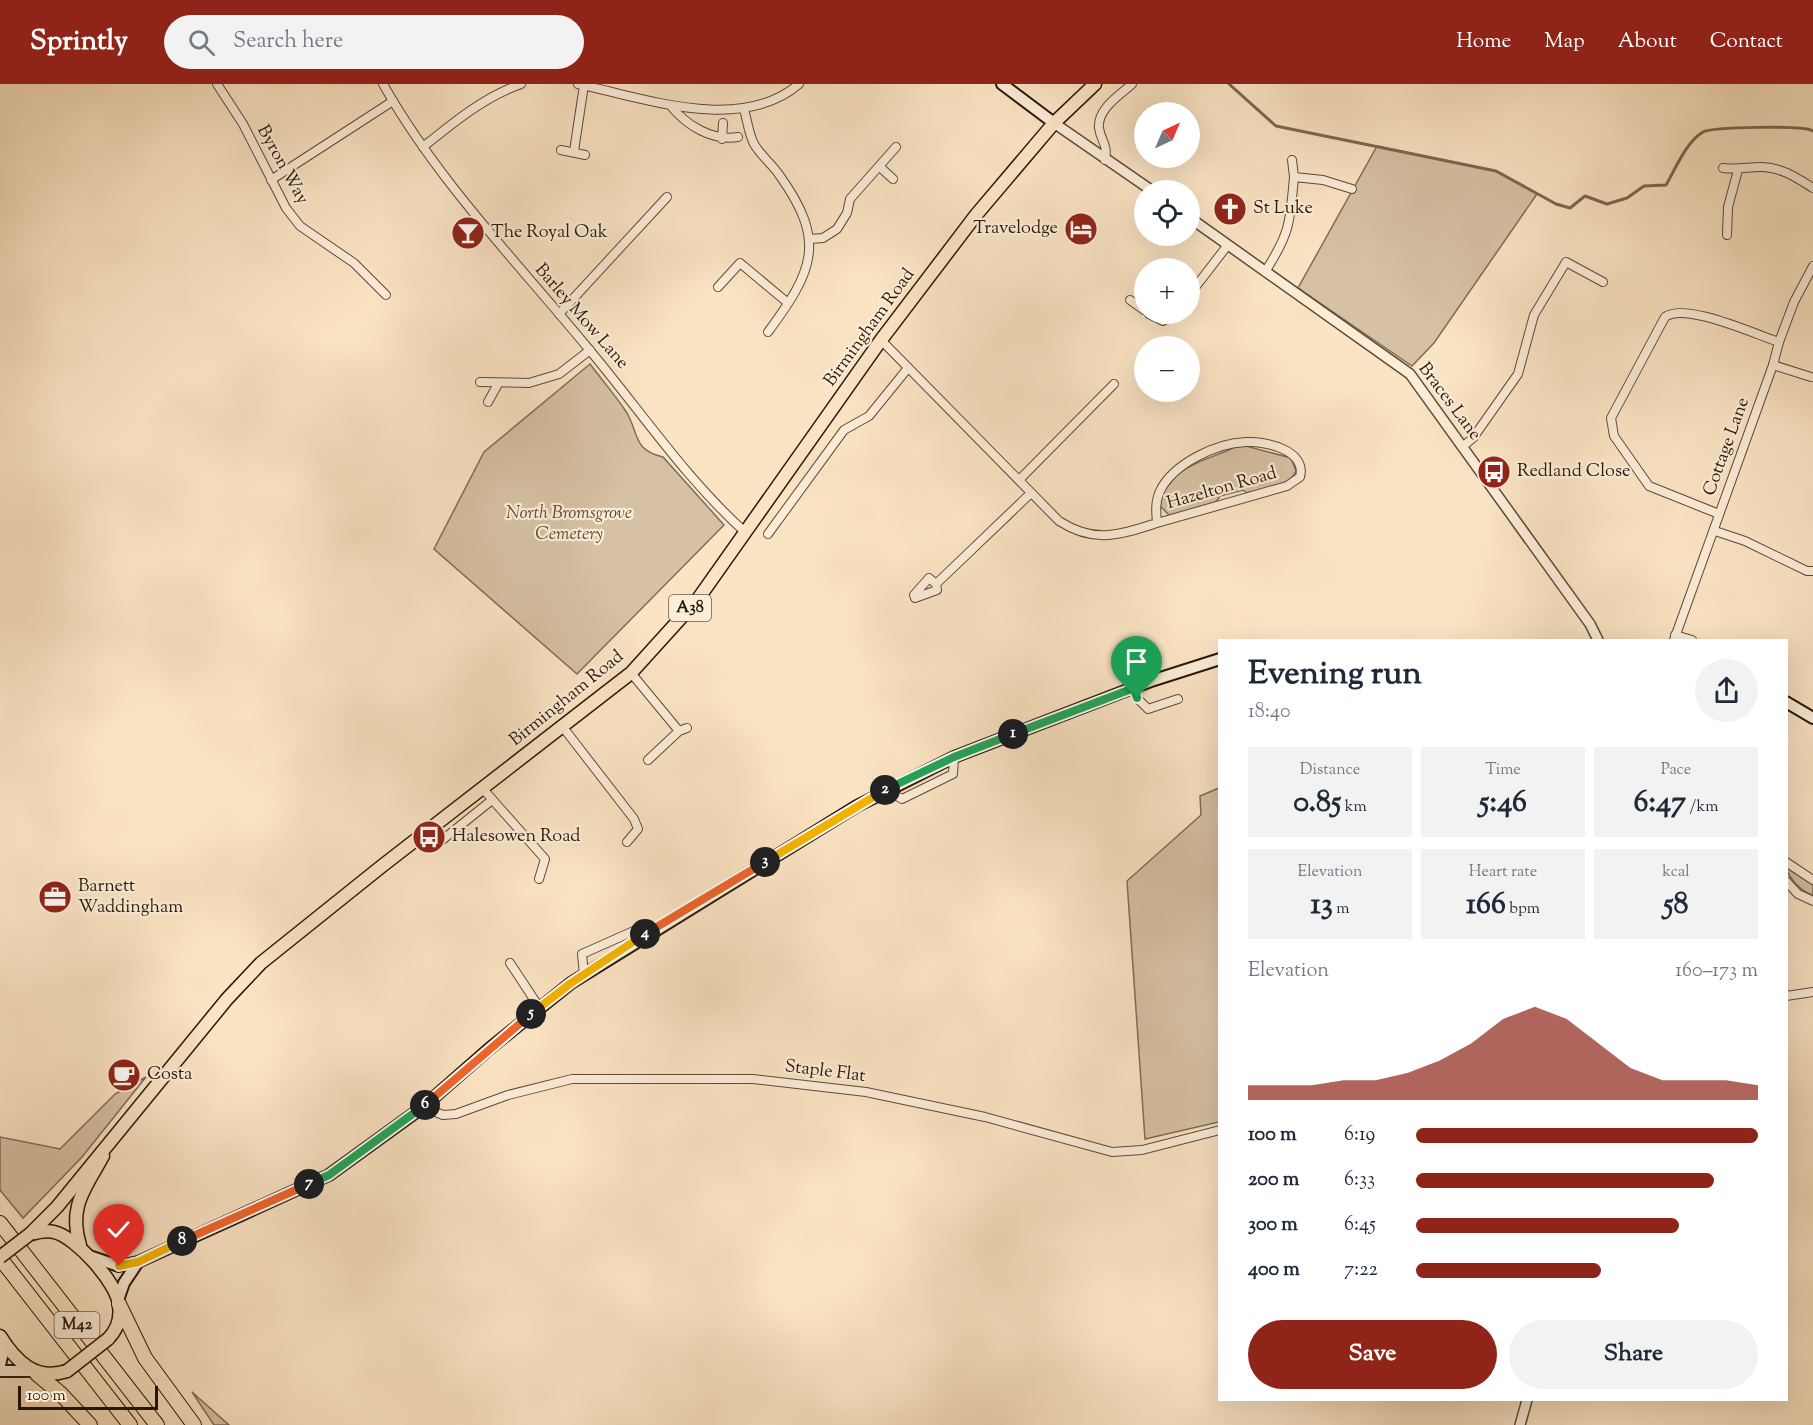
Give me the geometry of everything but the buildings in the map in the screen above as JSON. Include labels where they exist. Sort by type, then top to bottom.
[{"type":"highway","name":"Birmingham Road","points":[[0,1257],[47,1218],[227,999],[261,963],[631,673],[698,599],[881,340],[976,215],[1054,123],[1095,84]]},
{"type":"highway","name":"Birmingham Road","points":[[80,1245],[74,1223],[77,1207],[111,1142]]},
{"type":"highway","name":"M42","points":[[0,1223],[157,1425]]},
{"type":"highway","points":[[30,1234],[52,1231],[80,1245],[119,1302],[118,1323],[108,1340],[67,1371],[46,1376],[34,1372]]},
{"type":"highway","name":"M42","points":[[0,1257],[130,1425]]},
{"type":"highway","name":"M42","points":[[119,1302],[145,1358],[195,1425]]},
{"type":"highway","points":[[2,1340],[34,1372],[61,1394],[90,1425]]},
{"type":"main road","points":[[1002,84],[1054,123]]},
{"type":"main road","points":[[88,1256],[119,1266],[138,1262],[329,1175],[423,1107],[539,1007],[584,975],[641,937],[891,787],[954,757],[1134,688],[1218,660]]},
{"type":"main road","points":[[1788,703],[1813,718]]},
{"type":"main road","points":[[119,1302],[124,1283],[138,1262]]},
{"type":"main road","points":[[0,1365],[2,1340]]},
{"type":"main road","points":[[0,1371],[34,1372]]},
{"type":"street","name":"Byron Way","points":[[217,84],[243,124],[286,208],[300,226],[354,263],[386,295]]},
{"type":"street","name":"Barley Mow Lane","points":[[383,84],[423,147],[498,244],[590,350],[715,505],[745,532]]},
{"type":"street","points":[[423,147],[493,95],[522,84]]},
{"type":"street","points":[[574,151],[581,85],[670,105],[705,110],[744,109],[790,92],[799,84]]},
{"type":"street","points":[[1105,160],[1107,148],[1099,128],[1101,117],[1107,107],[1132,84]]},
{"type":"street","points":[[271,180],[393,101]]},
{"type":"street","points":[[670,105],[682,120],[722,139],[738,137]]},
{"type":"street","points":[[744,109],[754,144],[799,205],[810,239],[808,260],[799,286],[768,332]]},
{"type":"street","points":[[722,139],[723,123]]},
{"type":"street","points":[[1054,123],[1136,180]]},
{"type":"street","points":[[810,239],[823,238],[837,229],[847,213],[850,199],[896,147]]},
{"type":"street","points":[[561,150],[585,155]]},
{"type":"street","points":[[1265,272],[1284,242],[1289,226],[1294,177],[1292,160]]},
{"type":"street","points":[[880,167],[893,179]]},
{"type":"street","points":[[1723,168],[1738,170],[1763,167],[1790,173],[1813,188]]},
{"type":"street","points":[[1728,234],[1728,207],[1738,170]]},
{"type":"street","points":[[1294,177],[1323,180],[1352,189]]},
{"type":"street","points":[[559,314],[667,197]]},
{"type":"street","name":"Braces Lane","points":[[1200,226],[1410,374],[1590,624],[1598,639]]},
{"type":"street","points":[[1200,281],[1227,246]]},
{"type":"street","points":[[1462,447],[1473,438],[1518,374],[1534,315],[1566,262],[1603,282]]},
{"type":"street","points":[[718,287],[740,263],[788,303]]},
{"type":"street","name":"Cottage Lane","points":[[1674,638],[1691,587],[1715,531],[1779,342],[1813,266]]},
{"type":"street","points":[[1130,300],[1134,303]]},
{"type":"street","points":[[1719,514],[1649,486],[1614,436],[1611,418],[1665,317],[1670,313],[1696,314],[1779,342]]},
{"type":"street","name":"Hazelton Road","points":[[881,340],[1059,521],[1087,535],[1121,535],[1287,486],[1300,477],[1299,462],[1291,453],[1271,445],[1245,442],[1219,448],[1190,460],[1172,475],[1160,490],[1156,504],[1157,523]]},
{"type":"street","points":[[480,382],[529,383],[559,374],[590,350]]},
{"type":"street","points":[[1773,365],[1811,377]]},
{"type":"street","points":[[768,534],[844,430],[869,416],[908,368]]},
{"type":"street","points":[[488,402],[498,384]]},
{"type":"street","points":[[1018,480],[1114,384]]},
{"type":"street","points":[[936,584],[1031,493]]},
{"type":"street","points":[[1715,531],[1807,571],[1813,571]]},
{"type":"street","points":[[631,673],[683,729],[648,760]]},
{"type":"street","points":[[1134,688],[1137,698],[1148,709],[1178,699]]},
{"type":"street","points":[[562,726],[634,819],[638,829],[627,842]]},
{"type":"street","points":[[891,787],[892,793],[903,799],[953,774],[954,757]]},
{"type":"street","points":[[483,789],[545,859],[539,879]]},
{"type":"street","points":[[441,841],[492,800]]},
{"type":"street","points":[[1788,863],[1813,880]]},
{"type":"street","points":[[1788,882],[1798,894],[1813,901]]},
{"type":"street","points":[[584,975],[582,954],[636,930],[641,937]]},
{"type":"street","points":[[510,963],[539,1007]]},
{"type":"street","points":[[1788,996],[1813,992]]},
{"type":"street","name":"Staple Flat","points":[[423,1107],[443,1114],[456,1114],[508,1095],[572,1079],[753,1078],[866,1092],[985,1117],[1112,1152],[1142,1150],[1218,1131]]},
{"type":"street","points":[[1520,1425],[1527,1401]]},
{"type":"green space","points":[[1377,146],[1496,171],[1537,194],[1434,343],[1412,366],[1298,288]]},
{"type":"green space","name":"North Bromsgrove Cemetery","points":[[590,364],[627,413],[642,446],[653,454],[663,457],[724,525],[577,674],[434,549],[484,452]]},
{"type":"green space","points":[[1237,446],[1246,446],[1291,458],[1296,471],[1288,481],[1282,484],[1247,493],[1243,490],[1220,496],[1216,502],[1170,516],[1159,505],[1164,491],[1180,473],[1190,466]]},
{"type":"green space","points":[[1218,788],[1218,1122],[1145,1139],[1127,881],[1201,815],[1200,796]]},
{"type":"green space","points":[[1788,868],[1813,884],[1813,895],[1804,891],[1790,876]]},
{"type":"green space","points":[[146,1077],[82,1157],[23,1218],[0,1190],[0,1137],[60,1149],[115,1094]]},
{"type":"green space","points":[[192,1392],[229,1425],[214,1425]]},
{"type":"waterway","points":[[1229,84],[1276,126],[1496,171],[1556,204],[1570,208],[1585,196],[1607,204],[1627,198],[1644,186],[1666,185],[1686,149],[1703,132],[1758,127],[1813,131]]},
{"type":"place","name":"St Luke","points":[[1230,209]]},
{"type":"place","name":"Travelodge","points":[[1081,229]]},
{"type":"place","name":"The Royal Oak","points":[[468,233]]},
{"type":"place","name":"Redland Close","points":[[1494,472]]},
{"type":"place","name":"Halesowen Road","points":[[429,837]]},
{"type":"place","name":"Barnett Waddingham","points":[[55,897]]},
{"type":"place","name":"Costa","points":[[124,1075]]},
{"type":"route","points":[[119,1266],[138,1262],[232,1217],[329,1175],[423,1107],[539,1007],[571,983],[641,937],[891,787],[954,757],[1134,688],[1137,698]]}]
